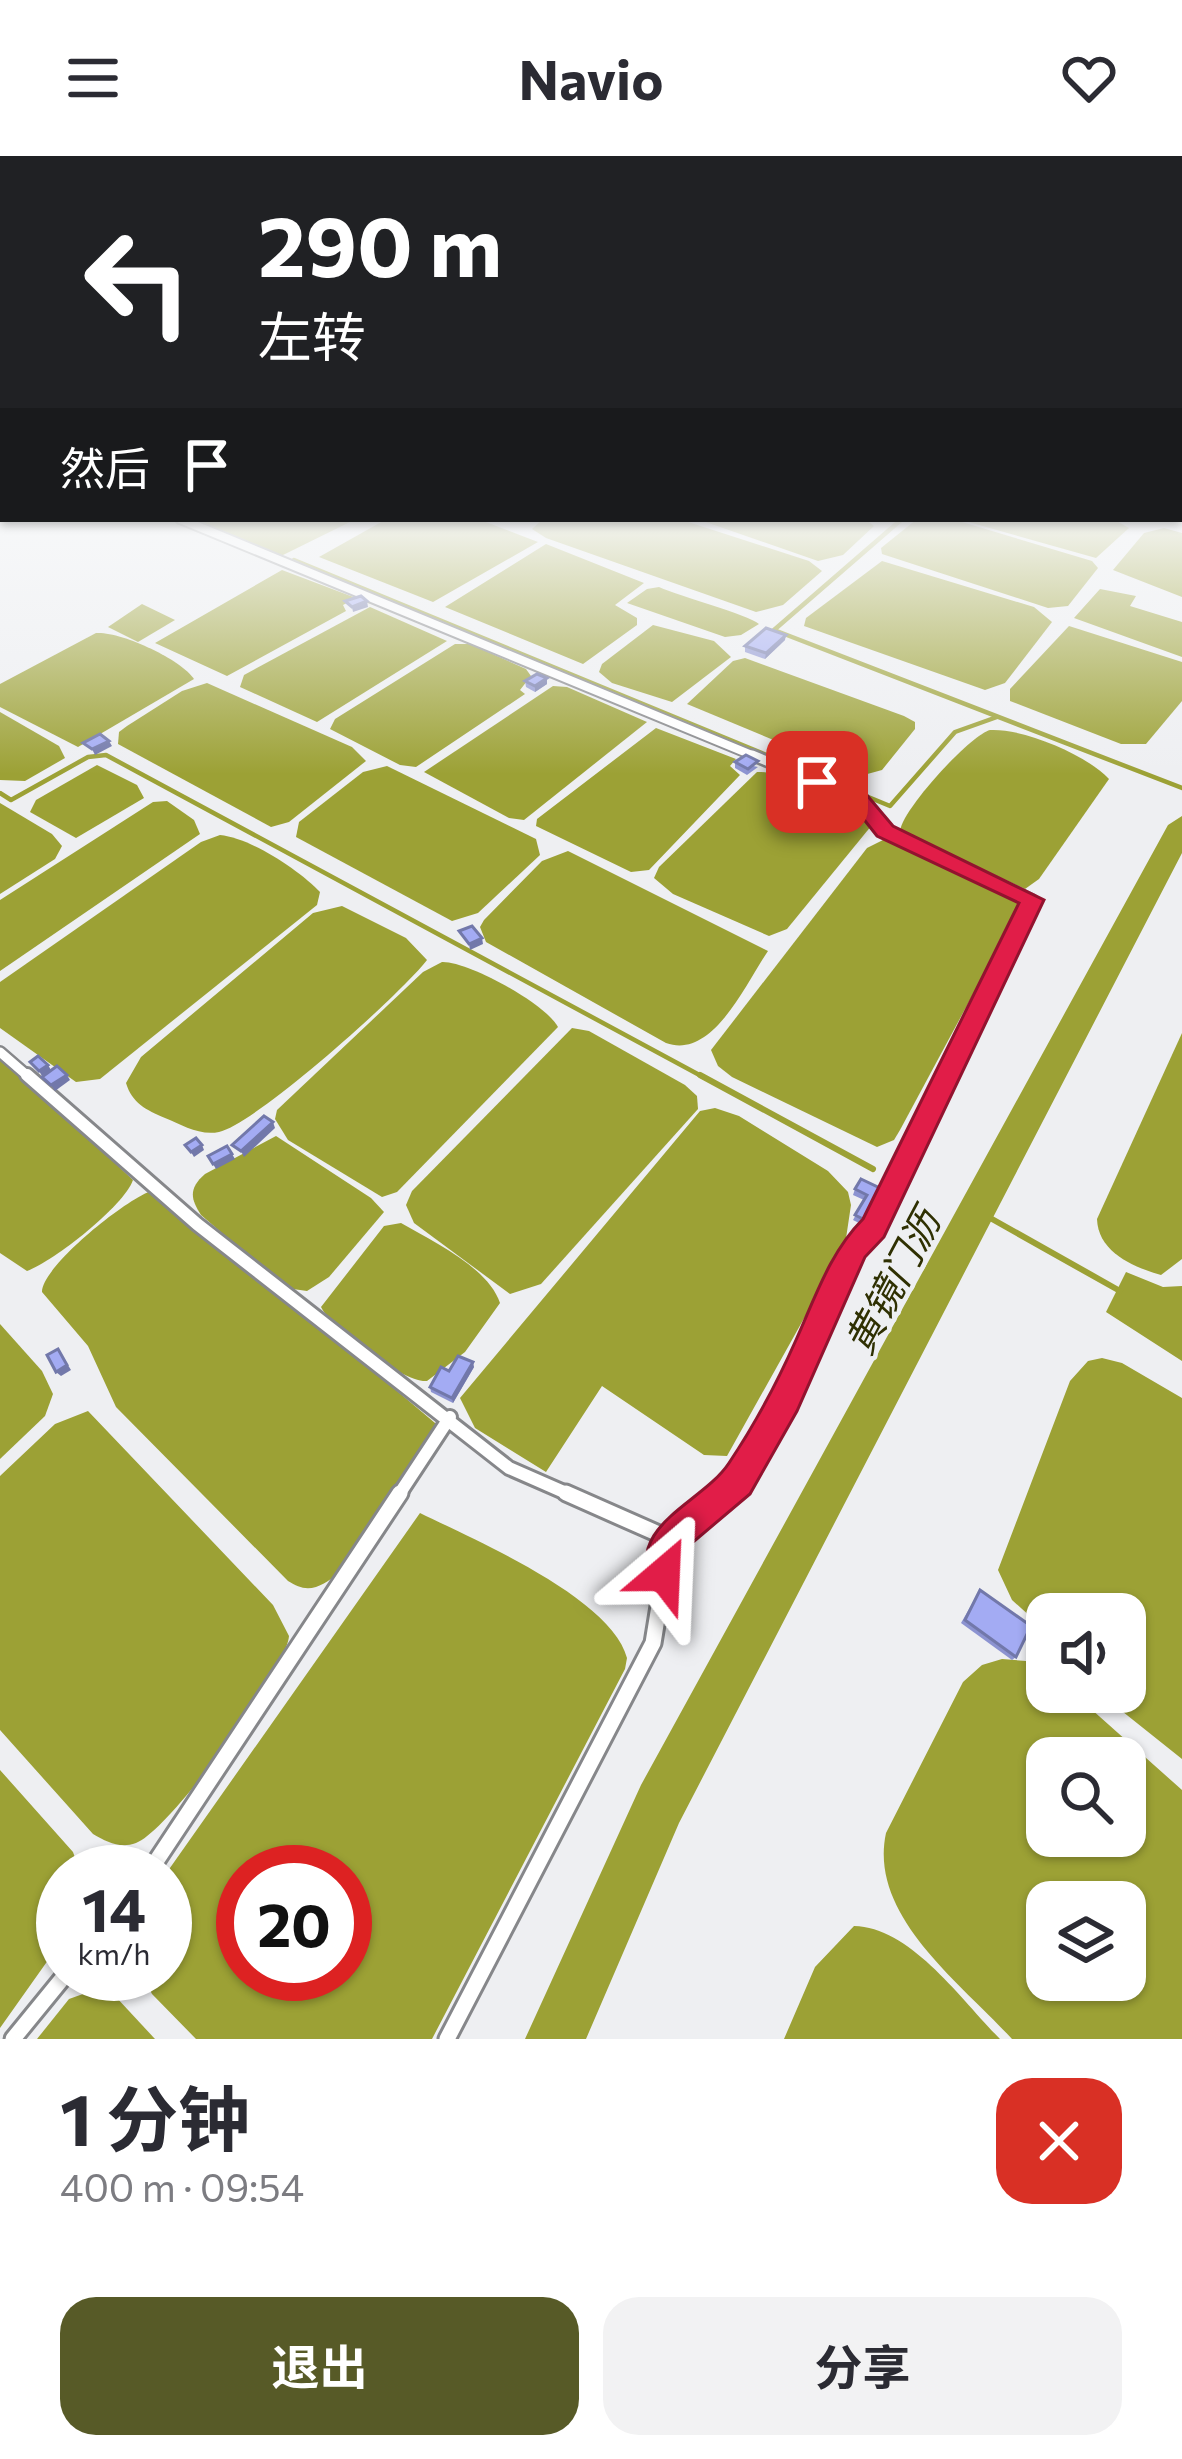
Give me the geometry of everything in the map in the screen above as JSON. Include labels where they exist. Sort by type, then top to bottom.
[{"type":"lane","points":[[371,598],[859,799],[885,831],[1032,900],[873,1228],[853,1248],[786,1400],[738,1481],[670,1539],[653,1643],[447,2039]]},
{"type":"lane","points":[[0,1052],[197,1224],[509,1468],[670,1539]]},
{"type":"lane","points":[[166,1845],[450,1418]]},
{"type":"lane","points":[[13,2039],[44,2001]]},
{"type":"shaded area","points":[[234,598],[356,598],[343,605],[346,611],[227,676],[155,643]]},
{"type":"shaded area","points":[[460,598],[624,598],[615,605],[637,618],[637,625],[583,664],[445,607]]},
{"type":"shaded area","points":[[634,598],[691,598],[759,624],[741,635],[725,637],[627,603]]},
{"type":"shaded area","points":[[716,598],[791,598],[756,612]]},
{"type":"shaded area","points":[[833,598],[1004,598],[1034,607],[1052,622],[1005,683],[985,690],[804,626],[806,618]]},
{"type":"shaded area","points":[[1017,598],[1074,598],[1068,606],[1048,608]]},
{"type":"shaded area","points":[[1092,598],[1135,598],[1130,606],[1182,622],[1182,657],[1074,618]]},
{"type":"shaded area","points":[[142,604],[175,620],[138,642],[108,627]]},
{"type":"shaded area","points":[[370,607],[447,641],[317,722],[240,687],[244,675]]},
{"type":"shaded area","points":[[653,625],[714,641],[731,657],[672,702],[612,683],[599,672],[602,664]]},
{"type":"shaded area","points":[[1069,626],[1182,662],[1182,701],[1146,744],[1121,744],[1010,701],[1010,689]]},
{"type":"shaded area","points":[[96,633],[149,648],[194,679],[78,747],[0,707],[0,684]]},
{"type":"shaded area","points":[[455,644],[470,644],[526,669],[531,676],[520,690],[525,694],[416,767],[400,765],[330,729],[335,719]]},
{"type":"shaded area","points":[[745,658],[904,716],[915,722],[915,729],[882,770],[860,776],[687,704],[733,661]]},
{"type":"shaded area","points":[[207,683],[352,747],[366,761],[289,822],[271,827],[118,744],[119,732],[127,726],[182,691]]},
{"type":"shaded area","points":[[553,686],[567,687],[647,722],[524,820],[509,818],[424,772]]},
{"type":"shaded area","points":[[0,712],[59,746],[65,758],[25,781],[0,780]]},
{"type":"shaded area","points":[[656,728],[736,759],[730,766],[740,775],[649,870],[631,872],[536,826],[537,819]]},
{"type":"shaded area","points":[[990,730],[1019,733],[1054,745],[1109,779],[1039,879],[1025,889],[900,831],[938,775],[967,745]]},
{"type":"shaded area","points":[[97,765],[137,785],[144,798],[76,838],[30,812],[36,800]]},
{"type":"shaded area","points":[[387,766],[536,839],[540,855],[478,913],[452,921],[296,837],[299,822],[363,772]]},
{"type":"shaded area","points":[[757,772],[784,776],[819,790],[872,825],[787,929],[769,936],[673,894],[654,878],[659,867]]},
{"type":"shaded area","points":[[167,801],[194,820],[200,834],[0,971],[0,900],[153,802]]},
{"type":"shaded area","points":[[0,803],[52,834],[62,846],[55,859],[0,894]]},
{"type":"shaded area","points":[[220,835],[246,842],[300,874],[320,892],[317,905],[100,1079],[76,1082],[0,1028],[0,982],[201,842]]},
{"type":"shaded area","points":[[883,840],[899,842],[1021,905],[900,1130],[894,1140],[877,1147],[732,1077],[718,1066],[711,1050],[867,848]]},
{"type":"shaded area","points":[[568,851],[768,951],[713,1030],[683,1045],[666,1043],[486,942],[480,927],[484,920],[542,861]]},
{"type":"shaded area","points":[[342,906],[406,938],[427,960],[328,1055],[238,1123],[219,1132],[198,1131],[136,1101],[126,1083],[141,1057],[313,913]]},
{"type":"shaded area","points":[[442,962],[469,968],[505,986],[558,1027],[397,1192],[382,1197],[288,1140],[275,1119],[277,1110],[423,972]]},
{"type":"shaded area","points":[[572,1028],[589,1031],[685,1085],[697,1096],[698,1109],[541,1284],[510,1294],[414,1223],[406,1205],[412,1191]]},
{"type":"shaded area","points":[[1182,1033],[1182,1259],[1161,1275],[1110,1249],[1097,1219]]},
{"type":"shaded area","points":[[0,1055],[133,1180],[87,1231],[27,1271],[0,1253]]},
{"type":"shaded area","points":[[715,1108],[739,1116],[828,1171],[848,1192],[851,1205],[845,1245],[727,1456],[704,1455],[602,1386],[546,1472],[475,1428],[460,1398],[700,1111]]},
{"type":"shaded area","points":[[276,1136],[371,1198],[384,1212],[329,1277],[307,1291],[286,1288],[201,1215],[193,1198],[205,1174]]},
{"type":"shaded area","points":[[157,1189],[441,1428],[437,1448],[381,1525],[347,1565],[316,1587],[288,1581],[116,1407],[88,1346],[42,1292],[56,1266],[89,1233]]},
{"type":"shaded area","points":[[401,1223],[472,1267],[500,1303],[465,1352],[427,1381],[402,1373],[369,1353],[321,1307],[384,1226]]},
{"type":"shaded area","points":[[1126,1272],[1163,1287],[1182,1286],[1182,1361],[1106,1312]]},
{"type":"shaded area","points":[[0,1324],[42,1371],[53,1394],[45,1416],[0,1459]]},
{"type":"shaded area","points":[[1102,1358],[1122,1363],[1182,1398],[1182,1759],[1124,1713],[1146,1713],[1146,1593],[1026,1593],[1026,1613],[1012,1600],[998,1570],[1070,1381],[1088,1361]]},
{"type":"shaded area","points":[[88,1411],[273,1605],[289,1636],[269,1681],[198,1781],[136,1843],[109,1842],[93,1834],[0,1730],[0,1476],[55,1424]]},
{"type":"shaded area","points":[[420,1513],[505,1554],[596,1614],[616,1636],[627,1658],[625,1669],[432,2039],[196,2039],[159,2001],[192,2001],[192,1845],[186,1845]]},
{"type":"shaded area","points":[[1002,1659],[1026,1661],[1026,1713],[1096,1713],[1123,1737],[1026,1737],[1026,1857],[1146,1857],[1146,1758],[1182,1790],[1182,2039],[1012,2039],[945,1971],[905,1920],[884,1863],[886,1833],[963,1682],[982,1665]]},
{"type":"shaded area","points":[[0,1770],[67,1845],[36,1845],[36,1977],[0,2028]]},
{"type":"shaded area","points":[[854,1926],[875,1930],[915,1952],[1000,2039],[784,2039],[815,1967]]},
{"type":"shaded area","points":[[67,2001],[120,2001],[155,2039],[37,2039]]},
{"type":"building","points":[[363,598],[367,601],[352,607],[345,601]]},
{"type":"building","points":[[766,628],[786,635],[766,653],[745,646]]},
{"type":"building","points":[[537,674],[547,678],[535,686],[525,681]]},
{"type":"building","points":[[100,734],[109,741],[92,749],[83,743]]},
{"type":"building","points":[[746,755],[758,761],[748,769],[735,762]]},
{"type":"building","points":[[472,926],[482,938],[469,944],[459,931]]},
{"type":"building","points":[[38,1056],[48,1065],[39,1071],[30,1062]]},
{"type":"building","points":[[57,1066],[67,1075],[51,1085],[42,1077]]},
{"type":"building","points":[[264,1116],[273,1122],[241,1151],[232,1145]]},
{"type":"building","points":[[196,1138],[202,1145],[191,1152],[185,1145]]},
{"type":"building","points":[[227,1146],[232,1154],[213,1164],[208,1156]]},
{"type":"building","points":[[861,1179],[886,1191],[869,1222],[855,1215],[867,1195],[855,1189]]},
{"type":"building","points":[[58,1349],[67,1365],[56,1372],[47,1355]]},
{"type":"building","points":[[458,1356],[473,1362],[452,1398],[430,1387],[441,1367],[449,1371]]},
{"type":"building","points":[[980,1590],[1026,1622],[1026,1636],[1016,1657],[965,1620]]},
{"type":"waterway","points":[[386,598],[890,806],[955,732],[997,717]]},
{"type":"waterway","points":[[811,598],[774,630],[1182,788]]},
{"type":"waterway","points":[[0,793],[11,800],[88,757],[106,755],[705,1078]]},
{"type":"waterway","name":"黄镜门沥","points":[[555,2039],[660,1804],[1182,825]]},
{"type":"waterway","points":[[700,1075],[873,1169]]},
{"type":"waterway","points":[[976,1210],[1120,1291]]},
{"type":"route","points":[[664,1574],[670,1539],[738,1481],[786,1400],[853,1248],[873,1228],[1032,900],[885,831],[859,799],[817,782]]}]
